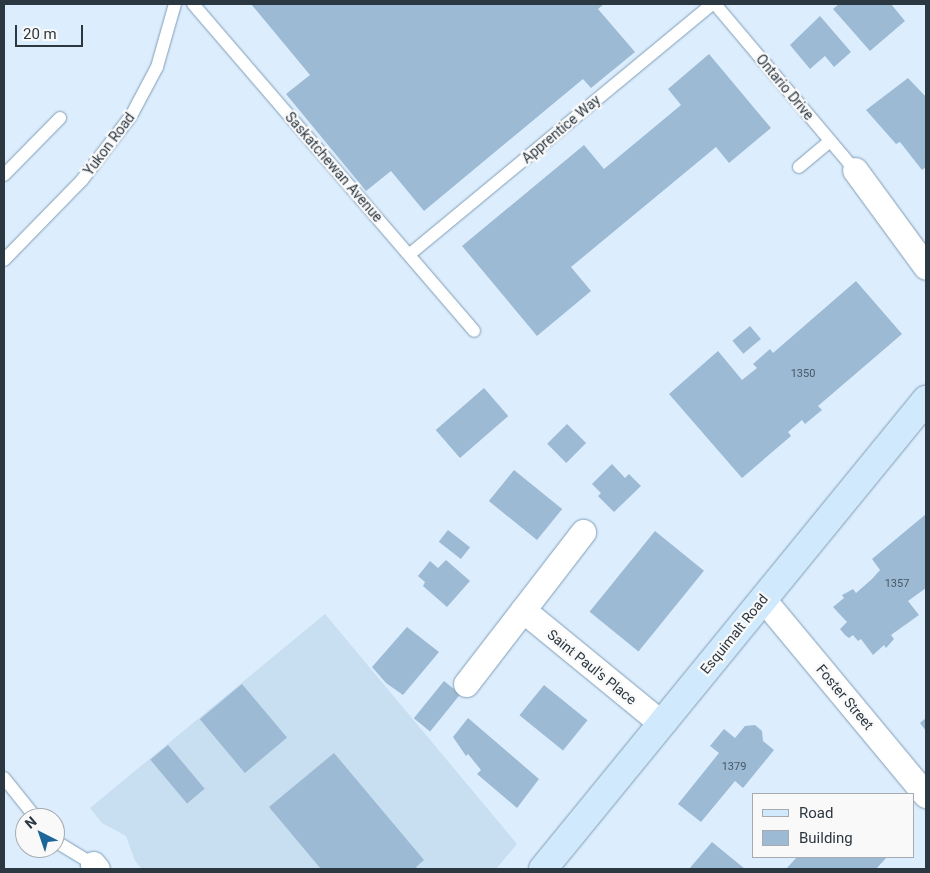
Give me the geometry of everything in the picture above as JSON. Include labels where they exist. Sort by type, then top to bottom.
[{"type":"street","points":[[855,170],[926,267]]},
{"type":"street","name":"Esquimalt Road","points":[[544,869],[926,400]]},
{"type":"street","points":[[466,684],[583,532]]},
{"type":"street","name":"Foster Street","points":[[763,599],[926,796]]},
{"type":"street","name":"Saint Paul's Place","points":[[522,610],[661,723]]},
{"type":"lane","name":"Yukon Road","points":[[4,260],[82,180],[131,116],[157,67],[175,4]]},
{"type":"lane","name":"Saskatchewan Avenue","points":[[193,4],[410,254],[474,331]]},
{"type":"lane","name":"Apprentice Way","points":[[410,254],[713,4]]},
{"type":"lane","name":"Ontario Drive","points":[[713,4],[855,170]]},
{"type":"lane","points":[[4,175],[60,118]]},
{"type":"lane","points":[[799,167],[830,141]]},
{"type":"lane","points":[[4,778],[28,808]]},
{"type":"lane","points":[[65,848],[95,867]]},
{"type":"shaded area","points":[[325,614],[517,844],[496,869],[142,869],[135,861],[126,836],[102,823],[90,808]]},
{"type":"building","points":[[251,4],[604,4],[598,9],[635,52],[591,88],[583,79],[424,211],[391,171],[366,191],[286,94],[310,75]]},
{"type":"building","points":[[839,4],[891,4],[905,21],[870,51],[833,9]]},
{"type":"building","points":[[820,16],[851,52],[834,67],[825,56],[810,69],[790,45]]},
{"type":"building","points":[[709,54],[771,128],[729,163],[716,147],[571,267],[591,291],[537,336],[462,246],[584,145],[604,169],[681,105],[668,89]]},
{"type":"building","points":[[908,78],[926,97],[926,167],[922,170],[900,142],[896,144],[866,110]]},
{"type":"building","points":[[856,281],[902,334],[818,406],[822,410],[805,424],[802,420],[788,432],[791,436],[742,478],[669,394],[718,351],[742,380],[757,368],[753,364],[770,349],[773,353]]},
{"type":"building","points":[[750,326],[761,339],[743,354],[732,341]]},
{"type":"building","points":[[484,388],[508,416],[460,458],[436,430]]},
{"type":"building","points":[[567,424],[586,443],[566,463],[547,444]]},
{"type":"building","points":[[612,464],[625,478],[629,474],[641,486],[614,512],[598,496],[601,493],[592,484]]},
{"type":"building","points":[[514,470],[562,509],[537,540],[489,501]]},
{"type":"building","points":[[926,514],[926,588],[908,601],[919,615],[891,635],[894,639],[886,648],[884,645],[873,655],[861,639],[858,641],[853,635],[849,638],[840,629],[847,622],[833,607],[844,598],[842,595],[853,589],[856,593],[872,579],[880,570],[872,559]]},
{"type":"building","points":[[448,530],[470,547],[461,559],[439,542]]},
{"type":"building","points":[[655,531],[704,571],[639,651],[590,612]]},
{"type":"building","points":[[446,560],[470,581],[447,607],[423,586],[425,582],[418,576],[430,561],[438,568]]},
{"type":"building","points":[[407,627],[439,652],[403,695],[386,683],[372,667]]},
{"type":"building","points":[[444,681],[460,694],[430,732],[414,718]]},
{"type":"building","points":[[242,684],[287,738],[245,773],[200,719]]},
{"type":"building","points":[[544,685],[588,720],[563,751],[519,715]]},
{"type":"building","points":[[468,718],[539,779],[517,808],[477,774],[481,770],[468,754],[466,756],[453,737]]},
{"type":"building","points":[[926,718],[926,731],[920,723]]},
{"type":"building","points":[[755,725],[762,731],[763,741],[774,750],[743,788],[735,781],[701,822],[678,804],[719,753],[710,746],[724,729],[735,738],[745,726]]},
{"type":"building","points":[[168,745],[205,789],[187,803],[150,760]]},
{"type":"building","points":[[334,753],[424,860],[416,867],[418,869],[321,869],[269,807]]},
{"type":"building","points":[[712,842],[745,869],[689,869]]},
{"type":"building","points":[[796,858],[886,858],[876,869],[786,869]]}]
